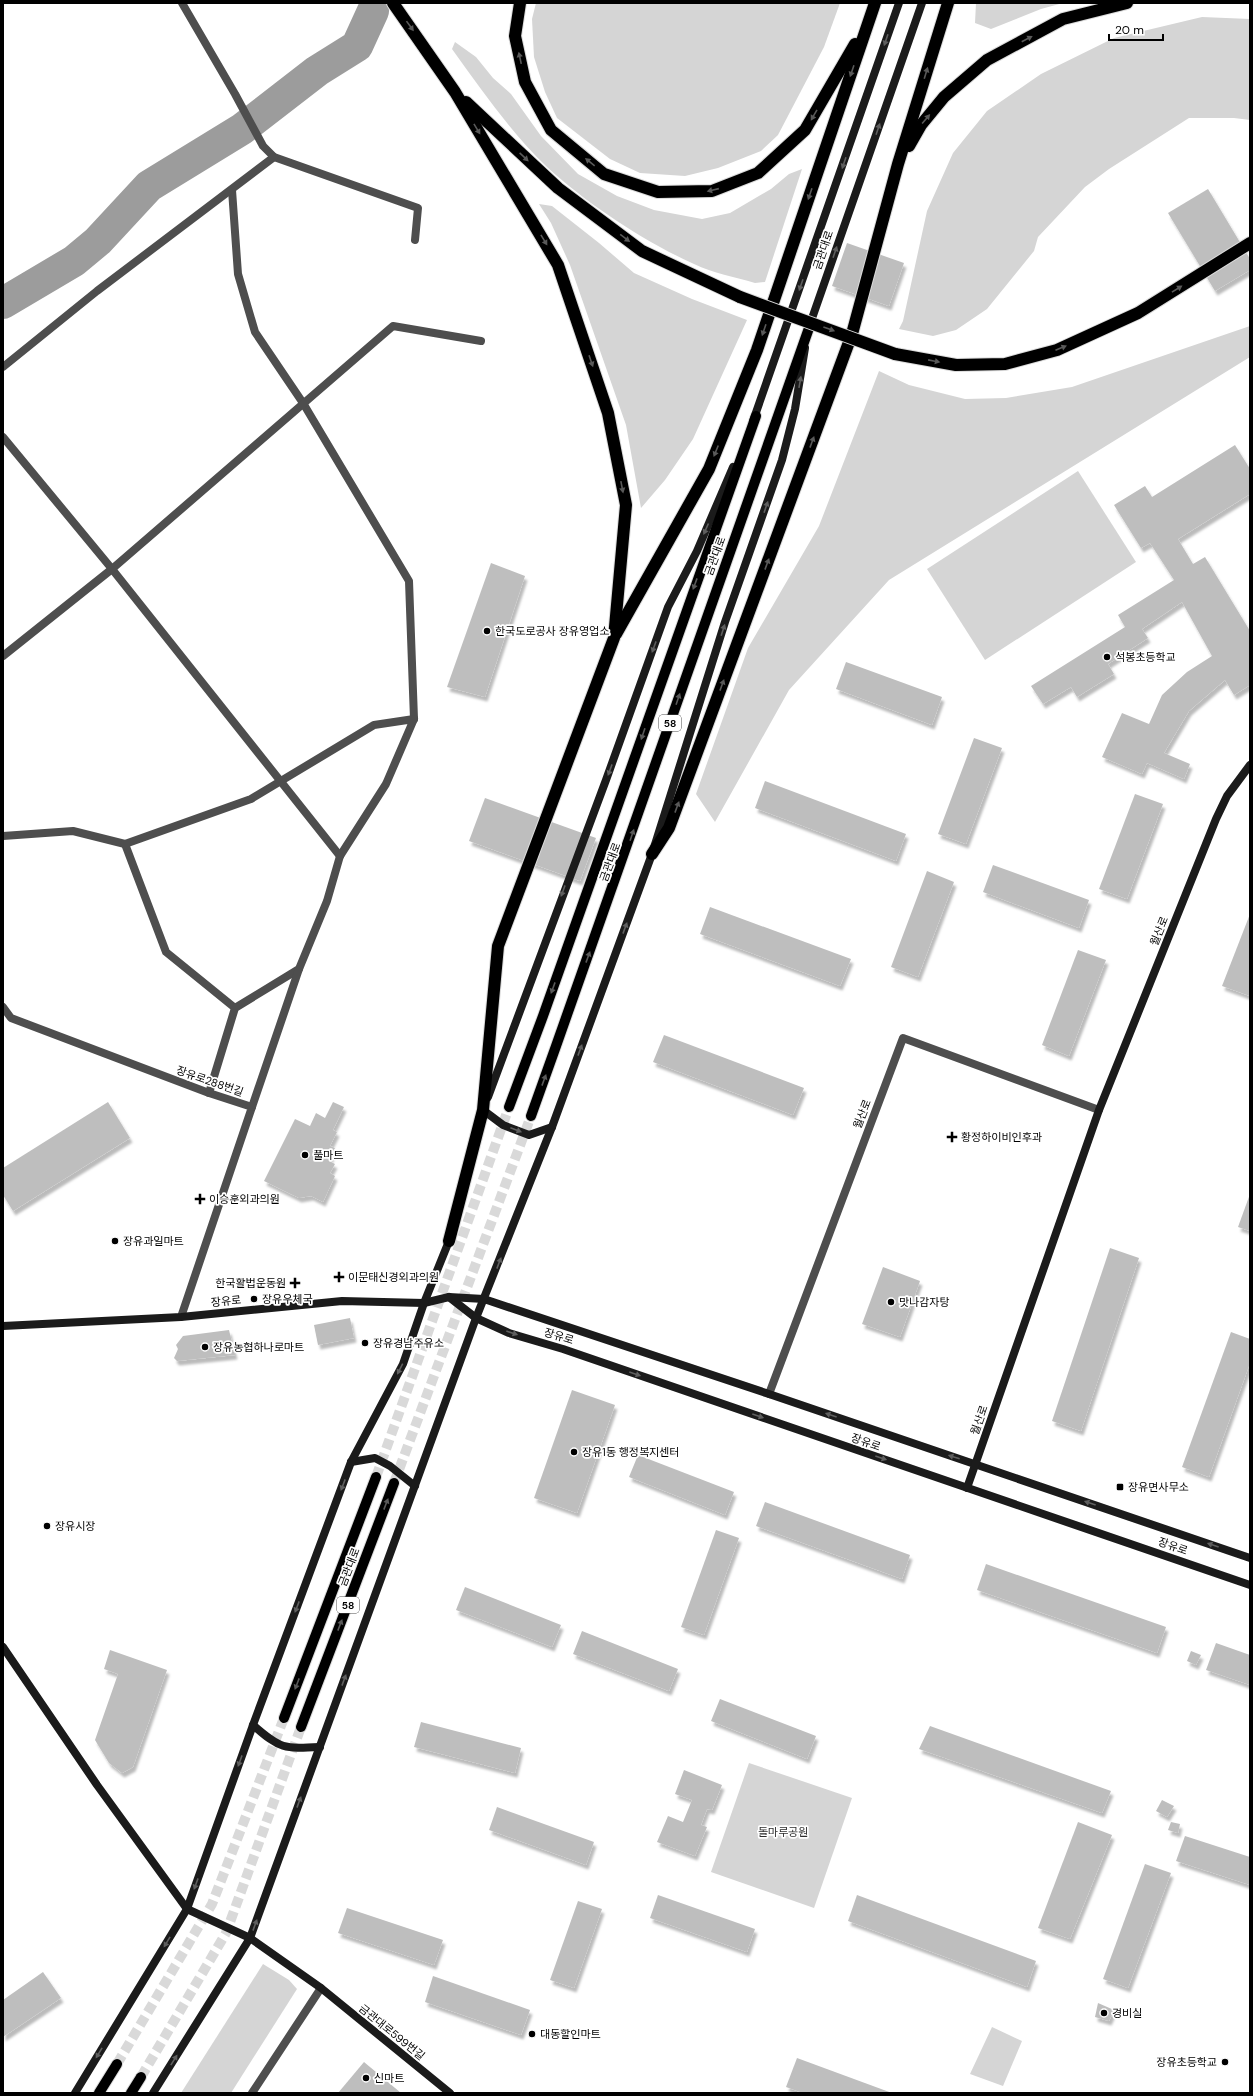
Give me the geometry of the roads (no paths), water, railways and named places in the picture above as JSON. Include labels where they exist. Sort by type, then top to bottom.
[{"type":"highway","points":[[393,3],[455,92],[558,265],[608,413],[626,505],[614,638]]},
{"type":"highway","points":[[520,3],[515,36],[525,82],[551,130],[604,174],[658,192],[712,191],[758,173],[805,130],[869,20]]},
{"type":"highway","points":[[449,1241],[483,1110],[498,946],[614,638],[709,469],[757,350],[875,3]]},
{"type":"highway","points":[[652,854],[669,828],[852,334],[898,164],[948,3]]},
{"type":"highway","points":[[898,164],[921,125],[944,98],[987,60],[1063,20],[1127,3]]},
{"type":"highway","points":[[455,92],[558,188],[642,251],[740,297],[895,354],[956,365],[1005,364],[1057,350],[1138,313],[1250,243]]},
{"type":"main road","name":"금관대로","points":[[509,1107],[551,994],[756,416],[899,3]]},
{"type":"main road","name":"금관대로","points":[[531,1116],[631,837],[705,620],[809,328],[922,3]]},
{"type":"main road","points":[[153,2093],[250,1938],[476,1318],[552,1128],[652,854],[725,622],[782,460],[795,409],[809,328]]},
{"type":"main road","points":[[552,1128],[529,1135],[503,1125],[483,1110],[606,780],[668,607],[697,551],[756,416]]},
{"type":"main road","name":"월산로","points":[[967,1488],[1099,1110],[1216,818],[1227,796],[1250,765]]},
{"type":"main road","points":[[75,2093],[187,1909],[253,1725],[351,1462],[403,1364],[424,1303],[449,1241]]},
{"type":"main road","name":"장유로","points":[[3,1326],[181,1317],[342,1301],[424,1303],[449,1298],[484,1299],[769,1394],[1250,1558]]},
{"type":"main road","name":"장유로","points":[[449,1298],[476,1318],[509,1333],[564,1349],[1250,1584]]},
{"type":"main road","points":[[351,1462],[375,1458],[390,1466],[415,1486]]},
{"type":"main road","name":"금관대로","points":[[284,1718],[376,1477]]},
{"type":"main road","name":"금관대로","points":[[302,1727],[394,1482]]},
{"type":"main road","points":[[3,1648],[97,1785],[187,1909]]},
{"type":"main road","points":[[253,1725],[271,1741],[290,1749],[320,1747]]},
{"type":"main road","name":"금관대로599번길","points":[[187,1909],[250,1938],[321,1988],[450,2093]]},
{"type":"main road","points":[[98,2093],[116,2064]]},
{"type":"main road","points":[[130,2093],[141,2077]]},
{"type":"street","points":[[182,3],[235,94],[263,146],[274,157],[418,208],[415,240]]},
{"type":"street","points":[[3,367],[97,291],[274,157]]},
{"type":"street","points":[[232,190],[238,274],[255,332],[303,403],[409,581],[414,719],[386,784],[340,856],[327,901],[299,969],[252,1107]]},
{"type":"street","points":[[3,656],[112,569],[393,326],[481,341]]},
{"type":"street","points":[[3,437],[112,569],[340,856]]},
{"type":"street","points":[[3,836],[73,831],[125,844],[251,799],[282,782],[374,725],[414,719]]},
{"type":"street","points":[[125,844],[166,952],[235,1008]]},
{"type":"street","points":[[209,1093],[235,1008],[299,969]]},
{"type":"street","name":"장유로288번길","points":[[3,1007],[11,1018],[209,1093],[252,1107],[181,1317]]},
{"type":"street","name":"월산로","points":[[769,1394],[903,1038],[1099,1110]]},
{"type":"street","points":[[252,2093],[321,1988]]},
{"type":"waterway","points":[[3,303],[74,261],[98,241],[149,186],[242,129],[317,71],[357,46],[373,11]]},
{"type":"tunnel","points":[[376,1477],[509,1107]]},
{"type":"tunnel","points":[[394,1483],[531,1116]]},
{"type":"tunnel","points":[[117,2064],[212,1904],[284,1718]]},
{"type":"tunnel","points":[[141,2077],[226,1933],[301,1727]]},
{"type":"place","name":"한국도로공사 장유영업소","points":[[487,631]]},
{"type":"place","name":"석봉초등학교","points":[[1107,657]]},
{"type":"place","name":"황정하이비인후과","points":[[952,1137]]},
{"type":"place","name":"풀마트","points":[[305,1155]]},
{"type":"place","name":"이승훈외과의원","points":[[200,1199]]},
{"type":"place","name":"장유과일마트","points":[[115,1241]]},
{"type":"place","name":"이문태신경외과의원","points":[[339,1277]]},
{"type":"place","name":"한국활법운동원","points":[[295,1283]]},
{"type":"place","name":"장유우체국","points":[[254,1299]]},
{"type":"place","name":"맛나감자탕","points":[[891,1302]]},
{"type":"place","name":"장유경남주유소","points":[[365,1343]]},
{"type":"place","name":"장유농협하나로마트","points":[[205,1347]]},
{"type":"place","name":"장유1동 행정복지센터","points":[[574,1452]]},
{"type":"place","name":"장유면사무소","points":[[1120,1487]]},
{"type":"place","name":"장유시장","points":[[47,1526]]},
{"type":"place","name":"경비실","points":[[1104,2013]]},
{"type":"place","name":"대동할인마트","points":[[532,2034]]},
{"type":"place","name":"장유초등학교","points":[[1225,2062]]},
{"type":"place","name":"신마트","points":[[366,2078]]},
{"type":"park label","name":"돌마루공원","points":[[783,1832]]}]
